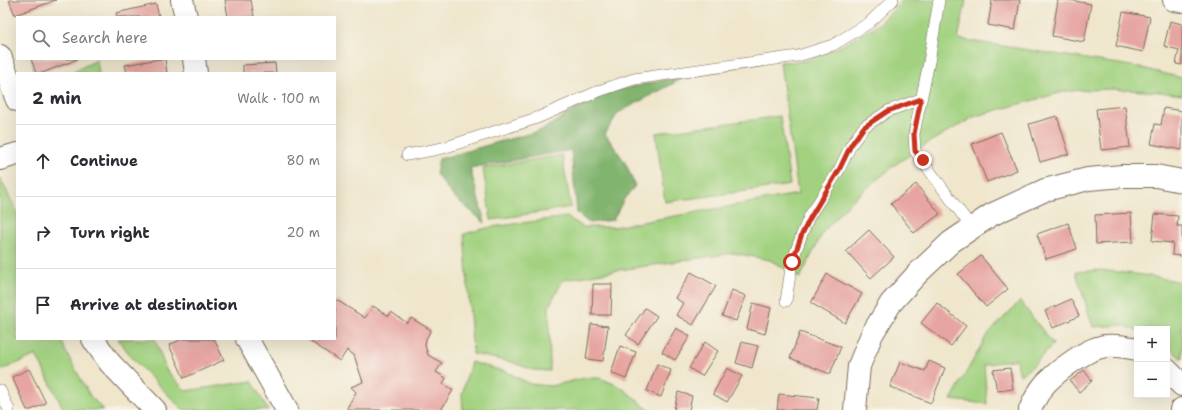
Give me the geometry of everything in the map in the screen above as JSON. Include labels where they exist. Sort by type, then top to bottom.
[{"type":"street","points":[[182,0],[186,16]]},
{"type":"street","points":[[1174,0],[1182,2]]},
{"type":"street","points":[[0,56],[16,97]]},
{"type":"street","points":[[194,60],[196,72]]},
{"type":"street","points":[[0,158],[16,154]]},
{"type":"street","points":[[855,410],[859,366],[872,334],[891,303],[918,273],[951,242],[991,214],[1045,190],[1088,179],[1123,176],[1156,176],[1182,181]]},
{"type":"street","points":[[94,340],[110,363],[155,410]]},
{"type":"street","points":[[248,340],[287,410]]},
{"type":"street","points":[[1030,410],[1034,400],[1045,384],[1063,368],[1085,354],[1105,346],[1134,348]]},
{"type":"street","points":[[1170,373],[1182,385]]},
{"type":"lane","points":[[407,155],[443,148],[537,118],[599,90],[634,79],[798,56],[833,45],[869,23],[893,0]]},
{"type":"lane","points":[[939,0],[929,62],[914,134],[915,151],[972,228]]},
{"type":"lane","points":[[786,301],[792,262],[802,234],[839,170],[851,145],[864,127],[888,111],[921,99]]},
{"type":"lane","points":[[0,390],[9,410]]},
{"type":"green space","points":[[903,0],[966,0],[958,39],[1138,67],[1182,78],[1182,95],[1110,89],[1067,91],[976,116],[933,140],[896,164],[851,201],[823,232],[800,278],[770,260],[733,253],[563,280],[549,306],[550,371],[533,370],[511,362],[473,354],[464,234],[491,227],[567,217],[583,227],[614,227],[798,194],[780,62],[806,61],[843,45],[879,24]]},
{"type":"green space","points":[[97,60],[99,72],[72,72]]},
{"type":"green space","points":[[691,74],[618,113],[605,134],[625,162],[635,186],[624,199],[613,220],[589,223],[577,213],[571,150],[470,168],[485,223],[452,195],[436,174],[439,159],[543,130],[596,95]]},
{"type":"green space","points":[[780,116],[790,185],[665,202],[656,133]]},
{"type":"green space","points":[[562,155],[571,207],[491,220],[483,168]]},
{"type":"green space","points":[[0,178],[16,210],[16,340],[61,340],[65,350],[90,396],[104,410],[64,410],[36,355],[2,370],[0,366]]},
{"type":"green space","points":[[1099,270],[1143,275],[1182,282],[1182,359],[1170,349],[1170,326],[1134,326],[1134,330],[1123,325],[1093,327],[1076,272]]},
{"type":"green space","points":[[1020,301],[1053,344],[1033,366],[1020,375],[1016,359],[984,365],[987,404],[951,400],[987,335]]},
{"type":"green space","points":[[119,340],[155,340],[166,370],[186,391],[252,381],[268,410],[183,410],[134,360]]},
{"type":"green space","points":[[471,362],[507,372],[530,384],[551,386],[585,378],[600,378],[621,387],[649,410],[463,410],[462,394]]},
{"type":"building","points":[[9,0],[56,0],[15,15]]},
{"type":"building","points":[[225,0],[251,0],[254,16],[228,16]]},
{"type":"building","points":[[992,0],[1020,0],[1015,30],[988,25]]},
{"type":"building","points":[[1058,0],[1069,0],[1091,4],[1084,42],[1052,36]]},
{"type":"building","points":[[156,4],[159,16],[117,16],[116,13]]},
{"type":"building","points":[[1123,12],[1150,17],[1143,52],[1116,46]]},
{"type":"building","points":[[1170,21],[1182,24],[1182,65],[1176,64],[1179,50],[1164,46]]},
{"type":"building","points":[[31,60],[75,60],[45,72],[36,72]]},
{"type":"building","points":[[153,60],[165,60],[167,72],[127,72],[125,65]]},
{"type":"building","points":[[275,63],[276,72],[243,72],[243,65]]},
{"type":"building","points":[[1125,106],[1130,147],[1101,150],[1096,109]]},
{"type":"building","points":[[1164,108],[1182,111],[1182,150],[1151,144],[1155,124],[1161,125]]},
{"type":"building","points":[[1057,116],[1069,154],[1040,162],[1029,124]]},
{"type":"building","points":[[1001,132],[1017,170],[987,182],[972,144]]},
{"type":"building","points":[[916,184],[940,214],[914,233],[891,204]]},
{"type":"building","points":[[1131,213],[1133,242],[1096,244],[1095,215]]},
{"type":"building","points":[[1155,214],[1178,216],[1177,226],[1182,226],[1182,256],[1172,255],[1173,243],[1152,241]]},
{"type":"building","points":[[1068,223],[1077,249],[1046,259],[1037,234]]},
{"type":"building","points":[[869,230],[894,257],[871,278],[846,251]]},
{"type":"building","points":[[981,256],[1008,289],[986,307],[958,274]]},
{"type":"building","points":[[691,272],[716,286],[693,325],[676,315],[683,303],[675,298]]},
{"type":"building","points":[[827,274],[862,294],[845,323],[811,303]]},
{"type":"building","points":[[593,284],[612,284],[611,315],[592,315]]},
{"type":"building","points":[[732,290],[746,296],[736,321],[722,316]]},
{"type":"building","points":[[1071,299],[1079,316],[1053,328],[1045,311]]},
{"type":"building","points":[[336,300],[365,318],[373,306],[389,316],[391,312],[407,323],[411,318],[431,330],[426,339],[425,346],[428,355],[442,363],[436,372],[446,378],[443,384],[453,390],[441,410],[346,410],[356,392],[351,387],[363,382],[354,355],[347,350],[340,361],[308,340],[336,340]]},
{"type":"building","points":[[753,303],[771,308],[765,334],[747,329]]},
{"type":"building","points":[[937,303],[966,326],[951,346],[921,323]]},
{"type":"building","points":[[645,308],[657,316],[638,344],[626,335]]},
{"type":"building","points":[[591,324],[608,326],[603,361],[586,359]]},
{"type":"building","points":[[676,328],[690,336],[675,360],[662,352]]},
{"type":"building","points":[[800,332],[841,347],[830,374],[790,358]]},
{"type":"building","points":[[180,340],[214,340],[224,360],[184,378],[169,345]]},
{"type":"building","points":[[705,342],[718,351],[702,376],[689,368]]},
{"type":"building","points":[[742,342],[758,346],[752,368],[736,363]]},
{"type":"building","points":[[620,346],[636,352],[626,379],[611,373]]},
{"type":"building","points":[[929,361],[945,368],[931,403],[890,387],[900,362],[925,371]]},
{"type":"building","points":[[657,364],[671,370],[661,397],[647,391]]},
{"type":"building","points":[[727,368],[742,376],[727,402],[713,394]]},
{"type":"building","points":[[1010,368],[1013,389],[997,391],[993,370]]},
{"type":"building","points":[[29,369],[46,403],[31,410],[27,410],[12,377]]},
{"type":"building","points":[[1084,370],[1092,381],[1079,392],[1070,381]]},
{"type":"building","points":[[678,392],[692,396],[689,410],[674,410]]},
{"type":"building","points":[[779,394],[819,398],[817,410],[777,410]]},
{"type":"route","points":[[792,262],[802,234],[810,218],[839,170],[851,145],[864,127],[888,111],[921,99],[914,134],[915,151],[923,160]]}]
